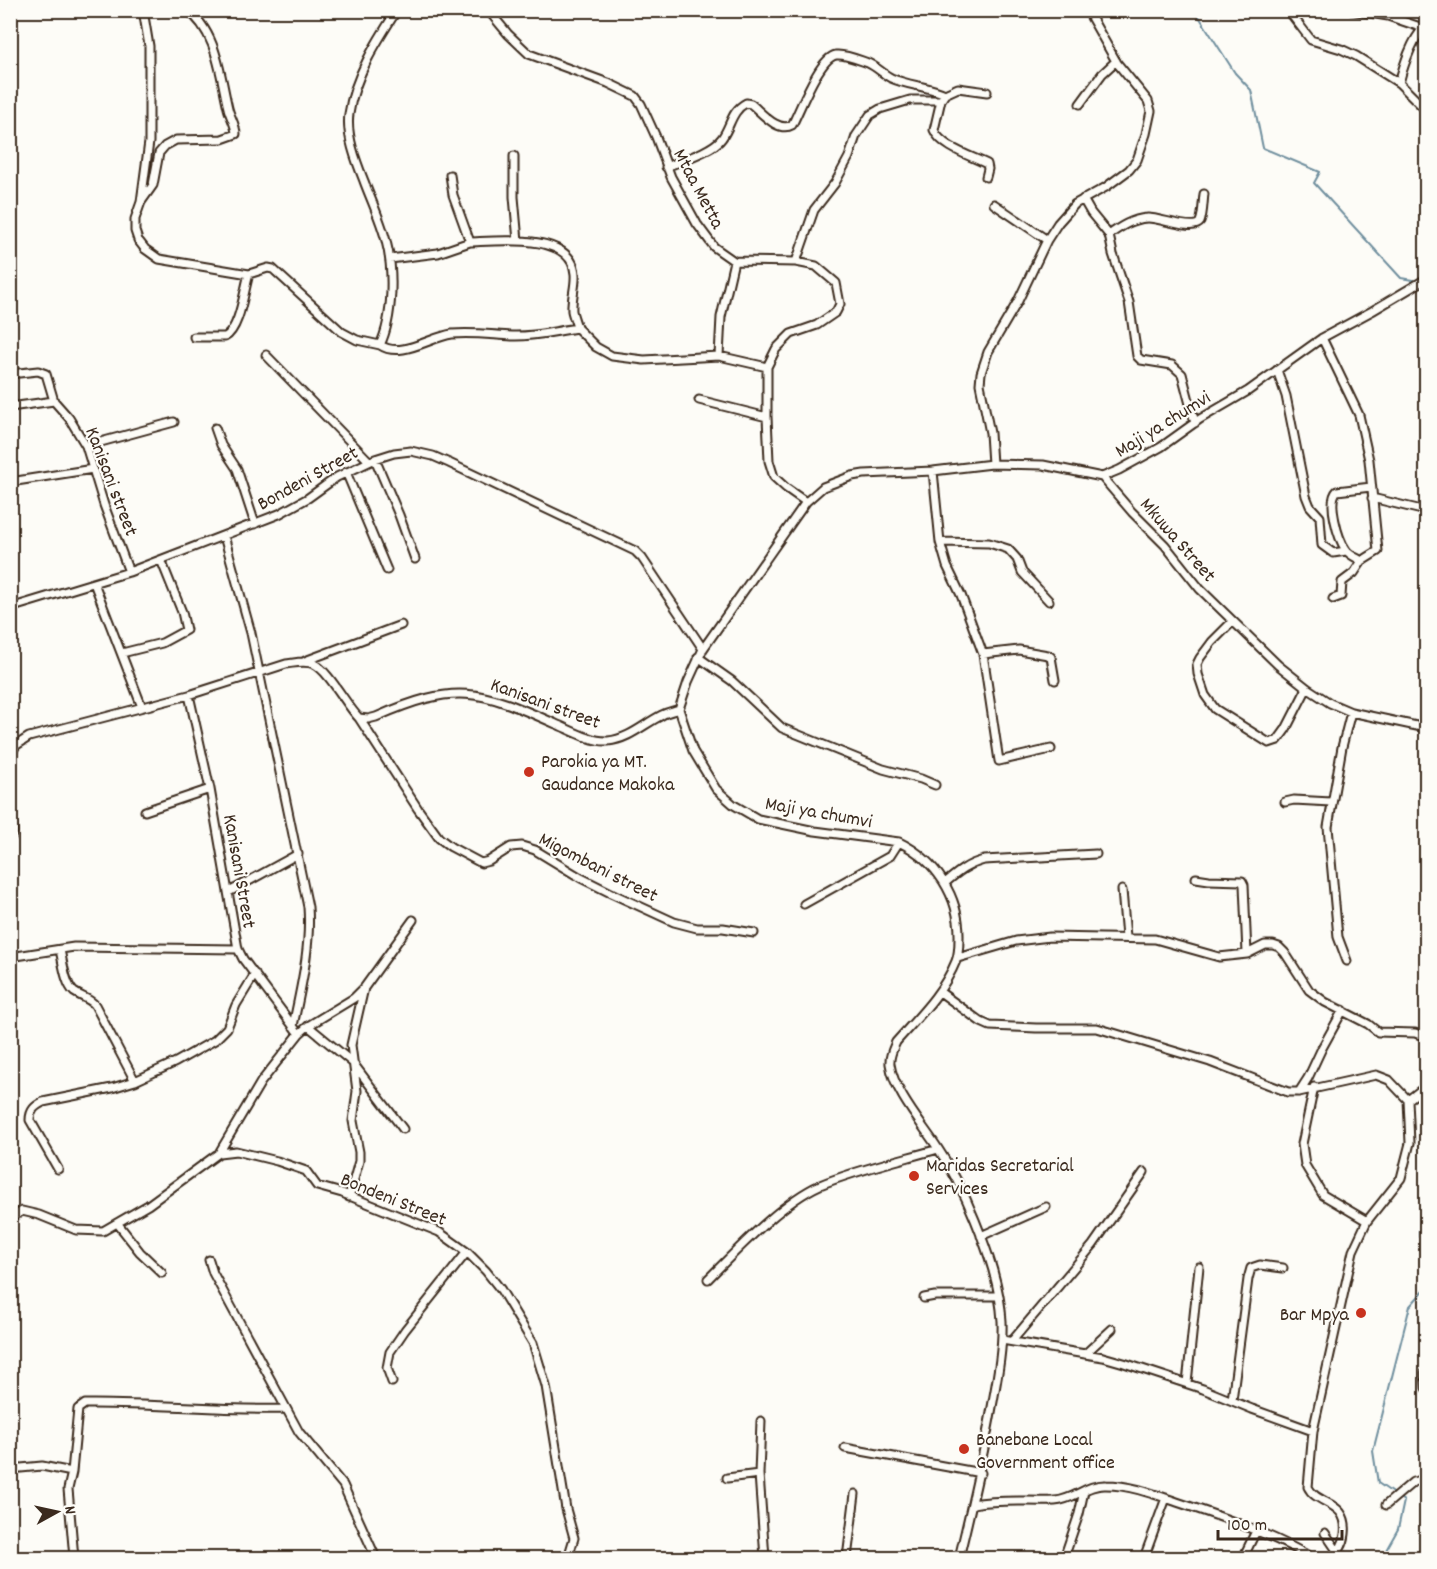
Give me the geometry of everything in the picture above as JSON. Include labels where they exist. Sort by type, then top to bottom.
[{"type":"street","points":[[144,10],[149,46],[149,142],[141,202],[135,219],[135,231],[138,240],[152,255],[159,259],[249,274],[268,268],[273,269],[342,332],[357,340],[391,349],[404,348],[451,334],[484,333],[514,336],[577,328]]},
{"type":"street","points":[[141,202],[153,185],[159,153],[170,142],[222,139],[236,134],[207,32],[196,16],[187,10]]},
{"type":"street","points":[[380,345],[384,336],[390,294],[390,259],[386,240],[354,154],[348,116],[356,86],[377,42],[397,10]]},
{"type":"street","name":"Mtaa Metta","points":[[488,10],[529,54],[608,83],[635,96],[656,137],[666,167],[697,224],[714,247],[734,261]]},
{"type":"street","points":[[992,464],[990,433],[980,384],[988,352],[1018,301],[1047,240],[1067,211],[1130,170],[1137,160],[1151,111],[1148,100],[1116,61],[1087,10]]},
{"type":"street","points":[[1288,10],[1311,40],[1348,52],[1399,84],[1426,110]]},
{"type":"street","points":[[1351,10],[1388,16],[1425,27],[1408,55],[1399,84]]},
{"type":"street","points":[[666,167],[705,150],[722,139],[733,114],[746,103],[751,104],[779,127],[787,128],[792,125],[813,82],[828,59],[834,56],[842,55],[878,68],[890,78],[933,88],[943,97]]},
{"type":"street","points":[[1080,104],[1102,74],[1116,61]]},
{"type":"street","points":[[796,262],[814,210],[835,183],[849,157],[856,136],[870,115],[880,109],[910,100],[943,97],[958,88],[987,92]]},
{"type":"street","points":[[943,97],[935,122],[935,134],[948,144],[987,164],[986,177]]},
{"type":"street","points":[[514,156],[514,197],[518,241]]},
{"type":"street","points":[[450,175],[453,195],[470,242]]},
{"type":"street","points":[[1109,235],[1128,222],[1143,218],[1166,219],[1190,227],[1196,225],[1200,222],[1204,194]]},
{"type":"street","points":[[1083,199],[1109,235],[1129,302],[1137,356],[1141,360],[1172,365],[1182,374],[1195,423]]},
{"type":"street","points":[[994,204],[1047,240]]},
{"type":"street","points":[[390,259],[438,253],[470,242],[539,242],[554,248],[571,261],[575,274],[572,311],[577,328],[596,347],[612,356],[644,360],[719,356],[767,367]]},
{"type":"street","points":[[719,356],[721,317],[734,261],[796,262],[816,266],[830,276],[839,290],[840,304],[836,312],[829,319],[791,334],[776,350],[767,367],[767,417],[770,461],[774,477],[786,489],[806,502]]},
{"type":"street","points":[[194,337],[229,335],[236,324],[249,274]]},
{"type":"street","name":"Maji ya chumvi","points":[[959,1558],[981,1473],[1002,1340],[999,1296],[993,1270],[965,1198],[897,1083],[890,1063],[896,1042],[940,992],[958,958],[960,929],[955,904],[945,883],[932,867],[908,846],[899,842],[815,831],[758,819],[734,805],[717,789],[693,751],[679,709],[698,657],[806,502],[823,487],[852,476],[902,471],[933,471],[992,464],[1043,465],[1102,477],[1161,447],[1248,391],[1322,338],[1426,279]]},
{"type":"street","points":[[1322,338],[1359,415],[1369,460],[1378,551],[1362,561],[1354,573],[1342,582],[1341,596],[1333,599]]},
{"type":"street","points":[[266,355],[372,460],[399,515],[415,559]]},
{"type":"street","points":[[1277,370],[1286,396],[1306,496],[1320,518],[1322,545],[1333,553],[1346,551]]},
{"type":"street","name":"Kanisani street","points":[[10,374],[43,371],[54,401],[69,418],[86,446],[129,572]]},
{"type":"street","points":[[699,400],[767,417]]},
{"type":"street","points":[[10,407],[54,401]]},
{"type":"street","points":[[86,446],[174,422]]},
{"type":"street","points":[[215,428],[221,445],[237,468],[255,524]]},
{"type":"street","name":"Bondeni Street","points":[[10,608],[129,572],[255,524],[308,498],[346,472],[372,460],[394,453],[411,451],[433,456],[634,551],[646,564],[703,650]]},
{"type":"street","points":[[10,482],[93,470]]},
{"type":"street","points":[[933,471],[940,542],[947,566],[961,595],[983,654],[999,761],[1051,749]]},
{"type":"street","points":[[346,472],[387,570]]},
{"type":"street","name":"Mkuwa Street","points":[[1102,477],[1165,545],[1200,589],[1278,665],[1307,688],[1330,703],[1351,712],[1426,728]]},
{"type":"street","points":[[1362,561],[1346,551],[1333,516],[1334,494],[1337,491],[1371,488]]},
{"type":"street","points":[[1372,498],[1426,511]]},
{"type":"street","points":[[224,536],[251,633],[308,907],[309,925],[302,983],[293,1026]]},
{"type":"street","points":[[940,542],[989,543],[1008,549],[1017,559],[1022,572],[1049,601]]},
{"type":"street","points":[[122,653],[162,642],[186,630],[182,612],[161,560]]},
{"type":"street","points":[[94,583],[142,707]]},
{"type":"street","points":[[1233,622],[1212,642],[1197,664],[1205,695],[1215,709],[1269,743],[1278,740],[1286,729],[1307,688]]},
{"type":"street","points":[[10,839],[13,832],[10,797],[12,752],[15,746],[29,737],[189,695],[286,664],[302,662],[400,625]]},
{"type":"street","points":[[983,654],[1019,650],[1048,655],[1051,657],[1054,680]]},
{"type":"street","points":[[698,657],[732,681],[782,728],[883,769],[921,778],[935,785]]},
{"type":"street","points":[[302,662],[314,664],[325,672],[359,718]]},
{"type":"street","name":"Kanisani street","points":[[359,718],[376,717],[431,696],[467,693],[482,695],[516,706],[572,731],[608,741],[630,734],[662,715],[679,709]]},
{"type":"street","name":"Kanisani Street","points":[[189,695],[210,789],[238,949],[299,1034]]},
{"type":"street","points":[[1347,961],[1335,919],[1328,828],[1331,802],[1351,712]]},
{"type":"street","name":"Migombani street","points":[[359,718],[439,838],[461,853],[481,863],[511,848],[522,846],[535,850],[613,894],[674,922],[698,928],[723,928],[754,933]]},
{"type":"street","points":[[145,810],[210,789]]},
{"type":"street","points":[[1286,802],[1294,800],[1331,802]]},
{"type":"street","points":[[804,904],[890,856],[899,842]]},
{"type":"street","points":[[229,892],[298,854]]},
{"type":"street","points":[[945,883],[959,870],[984,860],[1096,854]]},
{"type":"street","points":[[1196,878],[1242,881],[1247,954]]},
{"type":"street","points":[[1122,890],[1126,937]]},
{"type":"street","points":[[10,1219],[20,1212],[25,1212],[39,1215],[76,1230],[103,1231],[186,1179],[219,1153],[261,1082],[299,1034],[354,998],[364,988],[413,920]]},
{"type":"street","points":[[958,958],[1016,941],[1066,937],[1155,939],[1219,957],[1247,954],[1265,945],[1279,947],[1293,963],[1309,990],[1325,1002],[1368,1024],[1378,1032],[1415,1033],[1426,1037]]},
{"type":"street","points":[[10,957],[74,947],[238,949]]},
{"type":"street","points":[[60,950],[69,985],[72,990],[91,1000],[95,1005],[135,1081]]},
{"type":"street","points":[[58,1169],[30,1120],[32,1110],[43,1102],[135,1081],[176,1062],[223,1034],[236,1005],[255,974]]},
{"type":"street","points":[[350,1197],[359,1161],[359,1146],[353,1121],[357,1091],[351,1045],[364,988]]},
{"type":"street","points":[[940,992],[990,1026],[1097,1028],[1229,1068],[1288,1092],[1299,1092],[1376,1075],[1389,1080],[1408,1100],[1410,1143],[1401,1178],[1367,1221],[1353,1251],[1313,1431],[1308,1487],[1311,1494],[1333,1505],[1342,1515],[1345,1523],[1345,1537],[1337,1557]]},
{"type":"street","points":[[1299,1092],[1343,1010]]},
{"type":"street","points":[[308,1026],[353,1063],[403,1129]]},
{"type":"street","points":[[1408,1100],[1426,1086]]},
{"type":"street","points":[[1314,1088],[1302,1144],[1305,1165],[1323,1195],[1367,1221]]},
{"type":"street","points":[[708,1279],[765,1224],[819,1186],[845,1176],[938,1149]]},
{"type":"street","name":"Bondeni Street","points":[[219,1153],[236,1151],[306,1171],[317,1186],[439,1232],[467,1252],[501,1290],[533,1343],[546,1386],[566,1509],[574,1538],[568,1558]]},
{"type":"street","points":[[1012,1341],[1093,1245],[1144,1172]]},
{"type":"street","points":[[981,1236],[1046,1207]]},
{"type":"street","points":[[117,1224],[140,1252],[162,1273]]},
{"type":"street","points":[[392,1382],[387,1368],[390,1352],[467,1252]]},
{"type":"street","points":[[208,1260],[286,1409],[300,1432],[343,1485],[376,1558]]},
{"type":"street","points":[[1232,1400],[1251,1268],[1260,1265],[1283,1268]]},
{"type":"street","points":[[1187,1383],[1199,1267]]},
{"type":"street","points":[[924,1298],[999,1296]]},
{"type":"street","points":[[1084,1354],[1112,1329]]},
{"type":"street","points":[[1002,1340],[1113,1360],[1187,1383],[1313,1431]]},
{"type":"street","points":[[1425,1373],[1426,1388]]},
{"type":"street","points":[[74,1558],[68,1489],[72,1472],[78,1409],[82,1404],[123,1403],[235,1410],[286,1409]]},
{"type":"street","points":[[760,1421],[759,1474],[765,1558]]},
{"type":"street","points":[[845,1448],[981,1473]]},
{"type":"street","points":[[10,1469],[42,1466],[72,1472]]},
{"type":"street","points":[[728,1478],[759,1474]]},
{"type":"street","points":[[1386,1505],[1413,1482],[1426,1479]]},
{"type":"street","points":[[972,1504],[1011,1500],[1055,1501],[1072,1498],[1084,1491],[1104,1485],[1135,1488],[1256,1531],[1312,1558]]},
{"type":"street","points":[[1064,1558],[1084,1491]]},
{"type":"street","points":[[847,1558],[855,1494]]},
{"type":"street","points":[[1144,1558],[1166,1498]]},
{"type":"street","points":[[1243,1558],[1256,1531]]},
{"type":"street","points":[[1325,1533],[1337,1557]]},
{"type":"waterway","points":[[1191,10],[1198,15],[1235,73],[1251,90],[1263,148],[1320,172],[1314,183],[1401,278],[1418,281]]},
{"type":"waterway","points":[[1426,1216],[1419,1222],[1419,1237],[1426,1241]]},
{"type":"waterway","points":[[1394,1558],[1385,1552],[1398,1529],[1404,1501],[1378,1483],[1373,1451],[1410,1306],[1426,1288]]},
{"type":"place","name":"Parokia ya MT. Gaudance Makoka","points":[[529,772]]},
{"type":"place","name":"Maridas Secretarial Services","points":[[914,1176]]},
{"type":"place","name":"Bar Mpya","points":[[1361,1313]]},
{"type":"place","name":"Banebane Local Government office","points":[[964,1449]]}]
